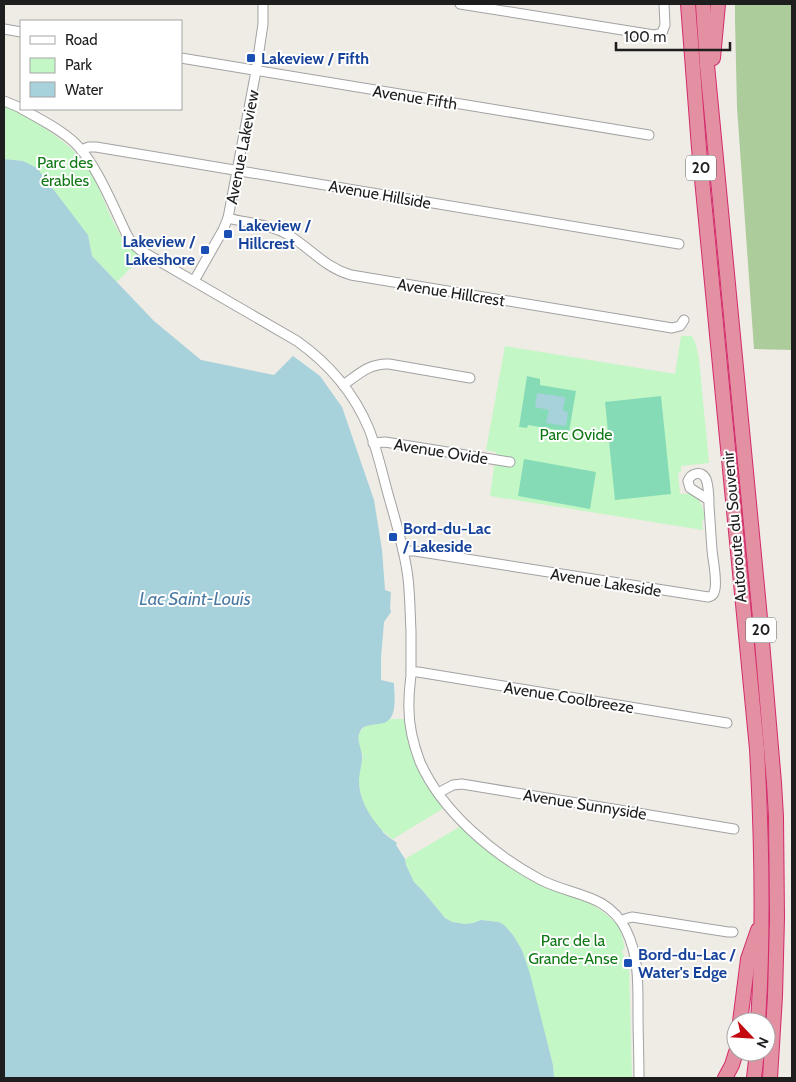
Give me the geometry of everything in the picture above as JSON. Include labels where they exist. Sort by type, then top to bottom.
[{"type":"highway","name":"Autoroute du Souvenir","points":[[688,4],[699,148],[756,749],[762,868],[758,1012]]},
{"type":"highway","name":"Autoroute du Souvenir","points":[[703,4],[774,783],[778,918],[770,1078]]},
{"type":"highway","points":[[710,93],[718,4]]},
{"type":"highway","points":[[741,1012],[748,959],[762,920]]},
{"type":"highway","points":[[725,1078],[733,1062]]},
{"type":"highway","points":[[754,1078],[755,1062]]},
{"type":"street","name":"Avenue Lakeview","points":[[194,281],[228,218],[256,70],[263,24],[263,4]]},
{"type":"street","points":[[460,4],[650,35],[658,35],[662,32],[665,25],[664,4]]},
{"type":"street","points":[[4,29],[20,32]]},
{"type":"street","name":"Avenue Fifth","points":[[182,58],[649,135]]},
{"type":"street","points":[[4,101],[20,107]]},
{"type":"street","points":[[25,110],[64,135],[81,150],[101,183],[131,242],[144,253],[297,341],[321,360],[343,385],[368,428],[377,453],[403,551],[409,589],[410,720],[416,749],[425,771],[438,793],[450,807],[472,831],[501,854],[544,882],[589,896],[600,902],[622,922],[632,947],[637,969],[639,1078]]},
{"type":"street","name":"Avenue Hillside","points":[[81,150],[96,147],[679,244]]},
{"type":"street","name":"Avenue Hillcrest","points":[[228,218],[279,230],[330,266],[351,275],[672,328],[680,326],[684,320]]},
{"type":"street","points":[[343,385],[365,369],[379,364],[389,364],[470,378]]},
{"type":"street","name":"Avenue Ovide","points":[[373,442],[385,442],[510,462]]},
{"type":"street","name":"Avenue Lakeside","points":[[403,551],[414,551],[708,597],[714,593],[716,585],[709,500]]},
{"type":"street","name":"Avenue Coolbreeze","points":[[411,672],[727,723]]},
{"type":"street","name":"Avenue Sunnyside","points":[[438,793],[453,785],[462,784],[734,829]]},
{"type":"street","points":[[622,922],[632,917],[733,932]]},
{"type":"green space","points":[[735,4],[792,4],[792,350],[754,349],[737,107]]},
{"type":"green space","name":"Parc des érables","points":[[4,106],[12,108],[52,133],[86,165],[120,234],[141,257],[117,282],[92,256],[88,235],[23,161],[4,159]]},
{"type":"green space","name":"Parc Ovide","points":[[681,336],[692,336],[696,345],[709,463],[681,466],[681,472],[678,473],[680,494],[691,494],[700,501],[705,516],[702,522],[703,530],[490,496],[496,452],[486,450],[505,346],[675,374]]},
{"type":"green space","points":[[527,376],[540,379],[540,385],[576,391],[569,432],[528,425],[527,428],[519,427]]},
{"type":"green space","points":[[661,396],[671,494],[615,500],[605,402]]},
{"type":"green space","points":[[524,459],[596,472],[590,509],[518,496]]},
{"type":"green space","points":[[389,719],[404,719],[415,762],[427,785],[444,808],[393,839],[379,827],[368,812],[359,784],[359,773],[363,755],[360,750],[358,737],[367,726]]},
{"type":"green space","name":"Parc de la Grande-Anse","points":[[461,826],[514,870],[543,887],[590,904],[607,915],[619,927],[625,948],[622,950],[626,965],[629,965],[632,1078],[554,1078],[553,1065],[522,950],[513,935],[499,922],[481,920],[465,924],[452,922],[445,918],[414,882],[405,859]]},
{"type":"water","name":"Lac Saint-Louis","points":[[4,159],[23,161],[37,168],[88,235],[92,256],[154,321],[201,360],[274,375],[293,356],[320,376],[342,407],[374,500],[382,550],[385,590],[391,592],[391,612],[384,622],[381,680],[394,683],[394,710],[390,719],[386,722],[365,726],[359,733],[358,739],[362,757],[359,788],[365,806],[376,823],[384,833],[397,843],[396,845],[405,859],[414,882],[445,918],[452,922],[465,924],[481,920],[499,922],[513,935],[522,950],[530,974],[553,1065],[554,1078],[4,1078]]},
{"type":"water","points":[[537,393],[565,397],[563,411],[568,412],[566,426],[546,423],[549,410],[535,407]]},
{"type":"place","name":"Lakeview / Fifth","points":[[251,58]]},
{"type":"place","name":"Lakeview / Hillcrest","points":[[228,234]]},
{"type":"place","name":"Lakeview / Lakeshore","points":[[205,250]]},
{"type":"place","name":"Bord-du-Lac / Lakeside","points":[[393,537]]},
{"type":"place","name":"Bord-du-Lac / Water's Edge","points":[[628,963]]}]
